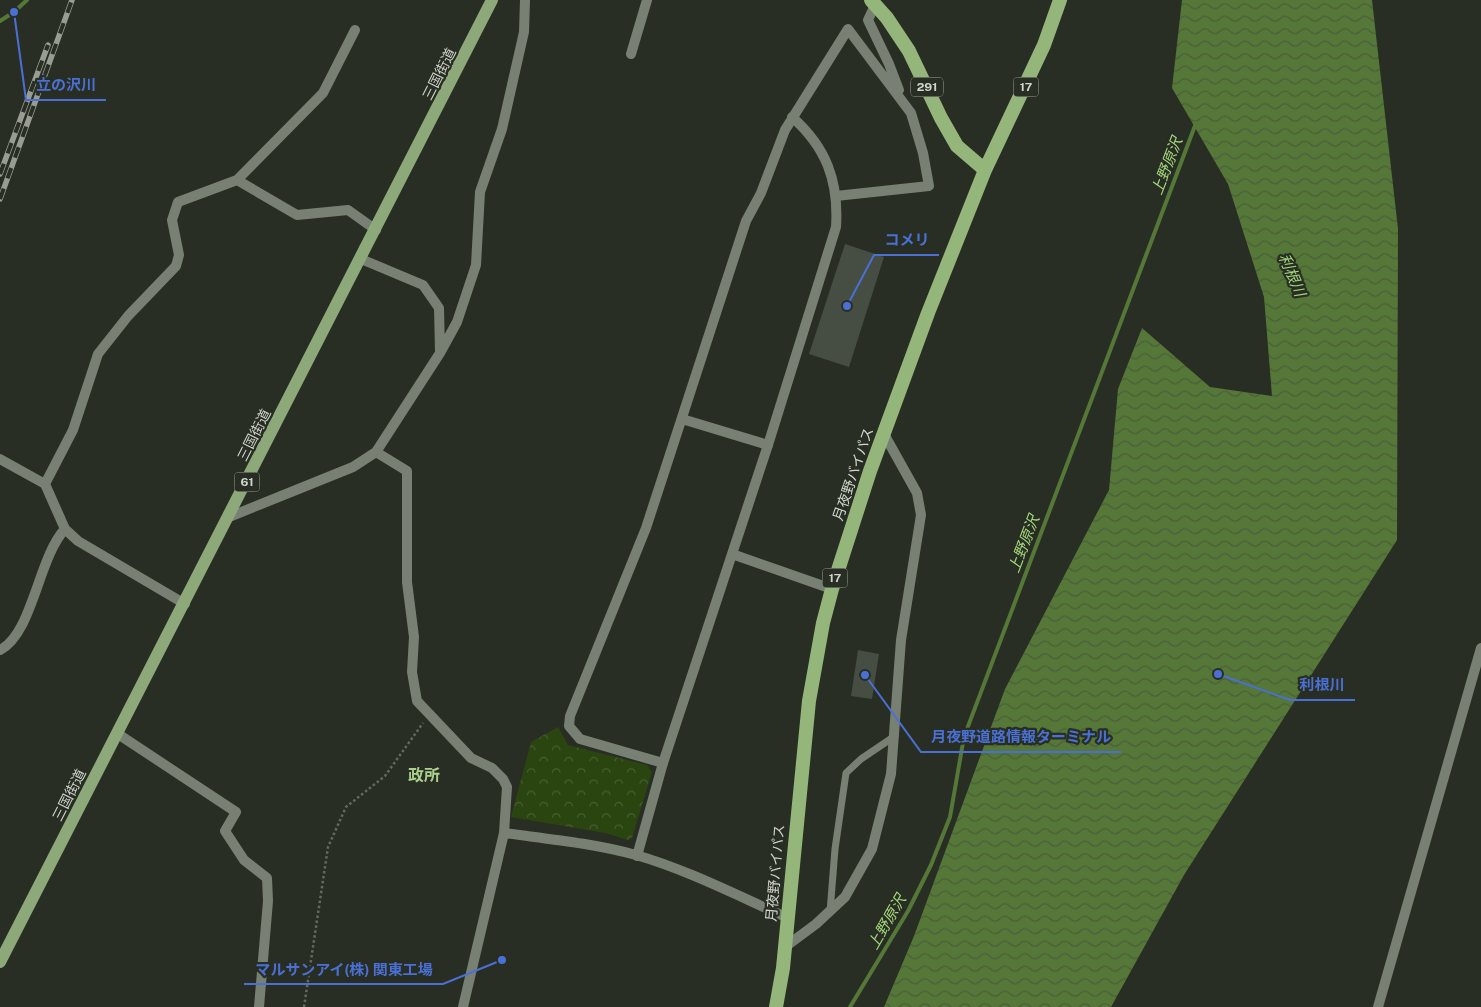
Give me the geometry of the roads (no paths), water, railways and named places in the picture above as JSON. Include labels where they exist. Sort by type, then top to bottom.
[{"type":"highway","name":"17","points":[[985,170],[1022,97],[1044,45],[1060,0]]},
{"type":"highway","name":"291","points":[[873,2],[899,34],[909,51],[941,118],[957,146],[985,170]]},
{"type":"highway","name":"月夜野バイパス","points":[[776,1007],[785,947],[809,701],[821,631],[832,590],[884,434],[928,313],[985,170]]},
{"type":"main road","name":"三国街道","points":[[0,962],[230,517],[492,0]]},
{"type":"street","points":[[230,517],[353,467],[376,452],[440,353],[456,322],[476,265],[480,192],[502,129],[524,32],[524,0]]},
{"type":"street","points":[[630,54],[647,0]]},
{"type":"street","points":[[873,2],[868,20],[889,64],[902,100]]},
{"type":"street","points":[[662,762],[580,739],[572,730],[569,720],[646,528],[746,221],[761,193],[792,117],[848,29],[911,113],[917,127],[929,186],[836,196]]},
{"type":"street","points":[[45,484],[73,430],[98,354],[128,316],[176,266],[179,255],[172,220],[178,202],[237,180],[323,92],[355,30]]},
{"type":"street","points":[[637,856],[662,762],[768,445],[836,227],[836,196],[826,160],[809,133],[792,117]]},
{"type":"street","points":[[237,180],[297,215],[348,210],[376,230]]},
{"type":"street","points":[[361,259],[423,285],[439,308],[440,353]]},
{"type":"street","points":[[682,419],[768,445]]},
{"type":"street","points":[[785,947],[830,912],[845,897],[872,849],[888,793],[895,736],[901,640],[921,515],[917,493],[884,434]]},
{"type":"street","points":[[376,452],[407,471],[407,582],[414,637],[412,672],[417,701],[429,716],[444,728],[471,758],[492,768],[503,778],[508,795],[504,833],[463,1007]]},
{"type":"street","points":[[0,459],[45,484],[65,529],[78,541],[185,604]]},
{"type":"street","points":[[0,650],[10,645],[32,602],[38,578],[57,538],[65,529]]},
{"type":"street","points":[[732,554],[832,590]]},
{"type":"street","points":[[1378,1007],[1481,648]]},
{"type":"street","points":[[118,734],[236,812],[225,831],[244,860],[267,878],[268,901],[259,1007]]},
{"type":"street","points":[[504,833],[595,845],[637,856],[685,872],[788,918]]},
{"type":"lane","points":[[830,912],[835,849],[846,774],[861,759],[895,736]]},
{"type":"water","points":[[1182,0],[1372,0],[1398,229],[1397,540],[1184,875],[1111,1007],[884,1007],[914,936],[1005,689],[1109,490],[1118,389],[1142,328],[1210,387],[1272,396],[1264,297],[1228,184],[1172,88]]},
{"type":"waterway","points":[[0,21],[27,0]]},
{"type":"waterway","name":"上野原沢","points":[[850,1007],[908,911],[931,865],[950,817],[964,737],[1196,123]]},
{"type":"railway","points":[[0,199],[72,0]]},
{"type":"railway","points":[[0,174],[48,45]]},
{"type":"place","name":"立の沢川","points":[[14,12]]},
{"type":"place","name":"コメリ","points":[[847,306]]},
{"type":"place","name":"利根川","points":[[1218,674]]},
{"type":"place","name":"月夜野道路情報ターミナル","points":[[865,675]]},
{"type":"place","name":"マルサンアイ(株) 関東工場","points":[[502,960]]},
{"type":"district","name":"政所","points":[[424,775]]}]
